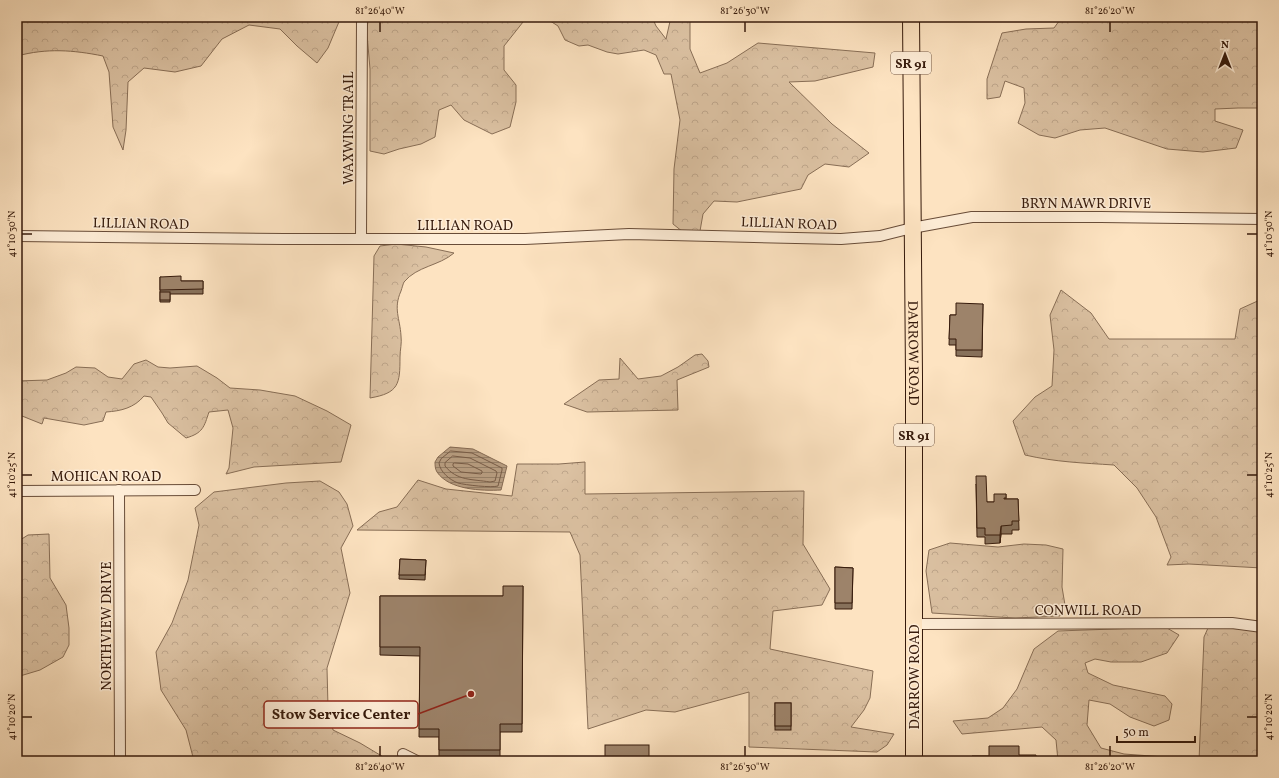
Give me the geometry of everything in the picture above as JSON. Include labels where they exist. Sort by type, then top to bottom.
[{"type":"main road","name":"DARROW ROAD","points":[[911,17],[914,376],[914,761]]},
{"type":"street","name":"WAXWING TRAIL","points":[[361,238],[362,17]]},
{"type":"street","name":"BRYN MAWR DRIVE","points":[[912,228],[972,217],[1262,219]]},
{"type":"street","name":"LILLIAN ROAD","points":[[17,236],[525,239],[629,234],[842,239],[880,236],[912,228]]},
{"type":"street","name":"NORTHVIEW DRIVE","points":[[119,490],[120,761]]},
{"type":"street","name":"MOHICAN ROAD","points":[[17,491],[195,490]]},
{"type":"street","name":"CONWILL ROAD","points":[[914,624],[1232,623],[1262,627]]},
{"type":"street","points":[[404,754],[417,761]]},
{"type":"green space","points":[[17,17],[341,17],[328,48],[317,63],[280,29],[249,25],[222,39],[201,66],[175,72],[144,68],[128,82],[126,130],[123,150],[113,127],[109,72],[103,56],[81,52],[49,51],[28,53],[17,56]]},
{"type":"green space","points":[[368,17],[527,17],[504,46],[504,70],[516,85],[516,102],[510,127],[492,134],[464,120],[451,105],[439,110],[435,137],[421,144],[384,154],[370,151],[370,69],[367,34]]},
{"type":"green space","points":[[544,17],[652,17],[656,26],[666,39],[671,17],[690,17],[690,49],[700,73],[727,63],[758,43],[875,53],[873,67],[815,81],[789,82],[832,124],[869,153],[849,167],[825,164],[808,175],[801,189],[737,202],[714,201],[703,214],[700,231],[683,232],[673,224],[674,169],[680,120],[671,74],[664,74],[656,55],[644,50],[618,54],[607,52],[588,45],[579,46],[565,40],[558,26]]},
{"type":"green space","points":[[1062,17],[1262,17],[1262,108],[1215,109],[1215,121],[1243,130],[1236,148],[1203,152],[1167,149],[1105,128],[1080,130],[1055,138],[1039,135],[1018,123],[1025,103],[1024,88],[1005,81],[1000,97],[987,99],[987,79],[1002,33],[1026,29],[1054,28]]},
{"type":"green space","points":[[396,244],[426,247],[454,253],[442,261],[415,273],[404,282],[397,303],[401,339],[398,381],[392,390],[380,396],[370,398],[374,256],[380,246]]},
{"type":"green space","points":[[1061,290],[1091,313],[1109,339],[1235,339],[1240,309],[1262,299],[1262,568],[1189,564],[1167,565],[1171,557],[1156,517],[1137,488],[1114,465],[1058,461],[1025,455],[1013,421],[1035,397],[1052,386],[1054,350],[1050,315]]},
{"type":"green space","points":[[702,354],[708,361],[709,367],[677,380],[678,410],[587,412],[564,404],[599,380],[619,379],[620,358],[638,379],[661,376],[678,367],[695,355]]},
{"type":"green space","points":[[146,360],[158,367],[170,368],[197,366],[230,388],[260,390],[295,396],[327,411],[351,425],[341,462],[254,467],[226,474],[229,468],[233,428],[228,410],[209,412],[202,429],[196,434],[186,438],[168,423],[151,397],[144,396],[132,406],[117,411],[106,412],[103,421],[84,425],[44,418],[42,424],[17,414],[17,381],[47,380],[66,373],[76,367],[95,368],[108,377],[122,379],[134,364]]},
{"type":"green space","points":[[585,462],[585,494],[804,491],[803,544],[830,589],[822,605],[773,611],[770,649],[873,671],[870,698],[864,710],[851,727],[894,734],[887,745],[877,752],[749,747],[749,692],[675,712],[646,710],[588,729],[580,555],[570,532],[357,530],[379,512],[397,507],[418,480],[446,489],[512,496],[517,464],[559,464]]},
{"type":"green space","points":[[320,481],[339,492],[347,504],[353,526],[341,548],[350,593],[327,668],[328,707],[333,730],[360,743],[390,761],[194,761],[186,730],[161,690],[156,652],[172,623],[188,580],[199,525],[195,508],[214,492],[286,483]]},
{"type":"green space","points":[[49,534],[50,578],[66,605],[69,628],[69,645],[63,657],[40,670],[20,676],[17,673],[17,542],[28,535]]},
{"type":"green space","points":[[950,543],[998,547],[1024,544],[1046,545],[1063,549],[1062,587],[1065,605],[1060,616],[1015,618],[932,613],[926,571],[929,550]]},
{"type":"green space","points":[[1167,628],[1179,635],[1167,653],[1141,662],[1111,662],[1095,659],[1085,663],[1088,673],[1113,685],[1165,696],[1172,704],[1169,720],[1154,726],[1130,717],[1110,704],[1089,700],[1087,725],[1101,748],[1124,754],[1178,758],[1178,761],[1058,761],[1056,740],[1042,727],[962,734],[953,721],[988,718],[1003,708],[1017,689],[1034,649],[1058,631]]},
{"type":"green space","points":[[1208,628],[1253,629],[1262,631],[1262,761],[1199,761],[1204,637]]},
{"type":"water","points":[[450,447],[473,449],[507,466],[501,490],[466,488],[449,483],[442,478],[436,471],[435,462],[438,457]]},
{"type":"building","points":[[181,276],[181,281],[203,281],[203,289],[160,290],[160,277]]},
{"type":"building","points":[[160,292],[170,292],[170,300],[160,300]]},
{"type":"building","points":[[956,303],[983,304],[982,350],[956,350],[956,339],[949,339],[950,315],[956,315]]},
{"type":"building","points":[[976,476],[986,476],[987,502],[994,502],[994,494],[1006,494],[1006,498],[1004,499],[1018,499],[1019,521],[1012,521],[1012,525],[1001,526],[1000,535],[985,535],[985,528],[977,528]]},
{"type":"building","points":[[400,559],[426,560],[425,575],[399,575]]},
{"type":"building","points":[[835,567],[853,568],[852,603],[835,603]]},
{"type":"building","points":[[503,586],[523,586],[522,724],[500,724],[500,750],[439,750],[439,729],[419,729],[420,647],[380,647],[380,596],[503,596]]},
{"type":"building","points":[[775,703],[791,703],[791,726],[775,726]]},
{"type":"building","points":[[605,745],[649,745],[649,761],[605,761]]},
{"type":"building","points":[[989,746],[1019,746],[1019,755],[1036,755],[1036,761],[972,761],[972,756],[989,756]]},
{"type":"place","name":"Stow Service Center","points":[[471,694]]}]
